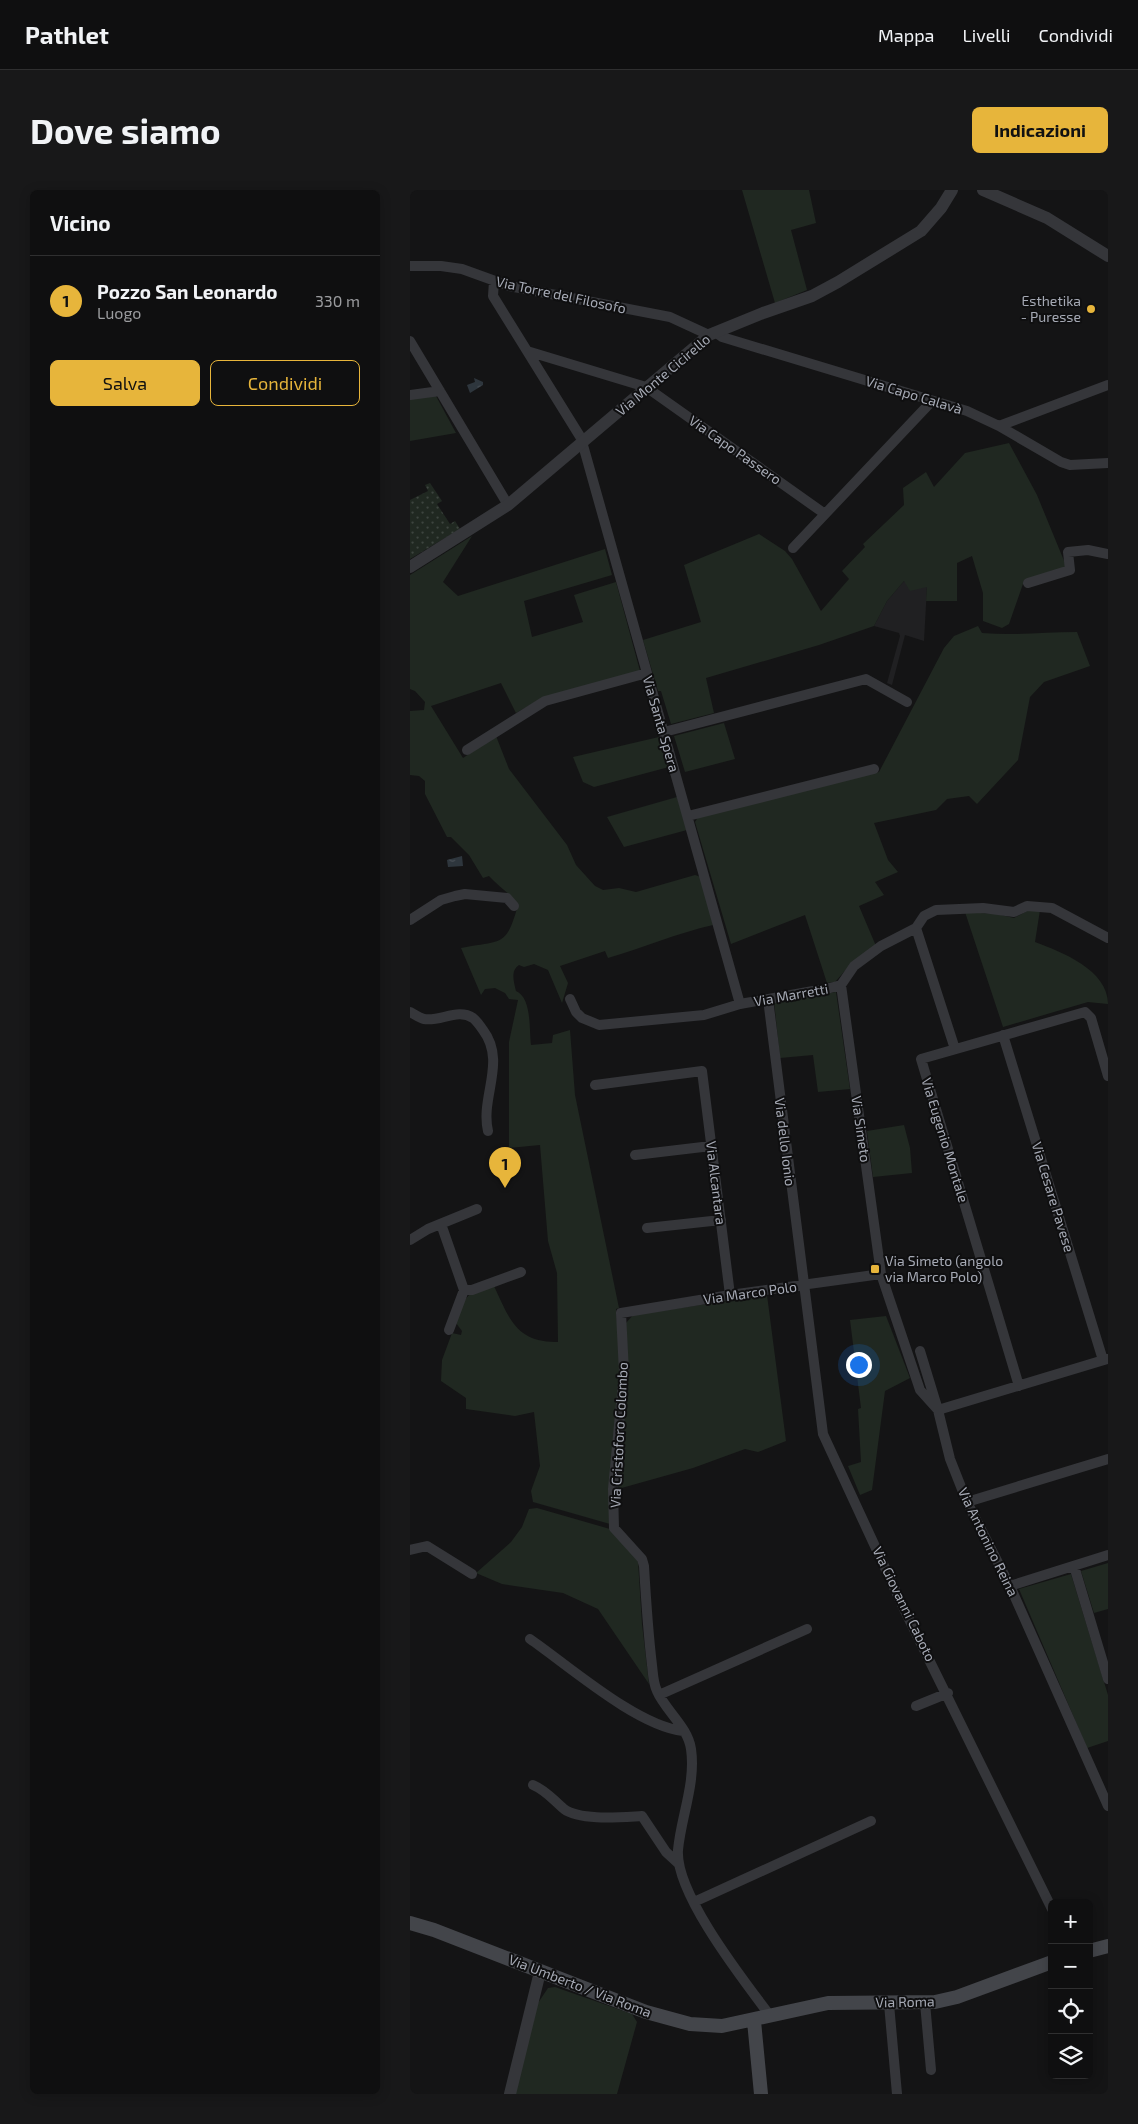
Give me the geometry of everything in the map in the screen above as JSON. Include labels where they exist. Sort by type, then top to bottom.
[{"type":"main road","name":"Via Umberto / Via Roma","points":[[410,1923],[434,1930],[667,2019],[690,2024],[722,2026],[754,2021]]},
{"type":"main road","points":[[1093,1950],[1108,1946]]},
{"type":"main road","name":"Via Roma","points":[[754,2021],[828,2003],[925,2003],[956,1997],[1048,1963]]},
{"type":"main road","points":[[754,2021],[761,2094]]},
{"type":"street","points":[[934,217],[942,190]]},
{"type":"street","points":[[946,190],[952,190]]},
{"type":"street","name":"Via Monte Cicirello","points":[[410,567],[508,505],[583,444],[646,387],[712,334],[812,296],[838,282],[921,231],[934,217],[952,190]]},
{"type":"street","points":[[983,190],[1047,218],[1108,256]]},
{"type":"street","name":"Via Torre del Filosofo","points":[[410,266],[441,266],[462,269],[494,281],[610,307],[667,316],[712,334]]},
{"type":"street","name":"Via Santa Spera","points":[[494,281],[493,296],[583,444],[740,1004]]},
{"type":"street","name":"Via Capo Calavà","points":[[712,334],[967,411],[1000,426],[1061,462],[1070,465],[1108,463]]},
{"type":"street","points":[[410,341],[508,505]]},
{"type":"street","name":"Via Capo Passero","points":[[527,351],[646,387],[825,514]]},
{"type":"street","points":[[542,376],[552,358]]},
{"type":"street","points":[[1000,426],[1108,385]]},
{"type":"street","points":[[410,395],[440,392]]},
{"type":"street","points":[[793,548],[932,401]]},
{"type":"street","points":[[1028,583],[1070,570],[1068,552],[1088,550],[1108,554]]},
{"type":"street","points":[[467,750],[545,701],[647,673]]},
{"type":"street","points":[[664,732],[866,679],[907,702]]},
{"type":"street","points":[[688,816],[874,769]]},
{"type":"street","points":[[410,920],[441,900],[465,894],[507,898],[514,906]]},
{"type":"street","name":"Via Marretti","points":[[570,999],[576,1012],[582,1018],[599,1025],[704,1015],[740,1004],[841,985],[854,966],[881,946],[916,928],[924,916],[936,910],[983,908],[1014,912],[1027,906],[1052,908],[1108,938]]},
{"type":"street","points":[[916,928],[955,1049]]},
{"type":"street","name":"Via Simeto","points":[[841,985],[881,1274]]},
{"type":"street","name":"Via dello Ionio","points":[[768,999],[803,1285]]},
{"type":"street","points":[[410,1012],[425,1019],[462,1014],[474,1018],[487,1036],[494,1064],[494,1074],[485,1108],[488,1131]]},
{"type":"street","name":"Via Eugenio Montale","points":[[1019,1386],[921,1059],[1085,1012],[1091,1018],[1108,1076]]},
{"type":"street","name":"Via Cesare Pavese","points":[[1003,1035],[1105,1359]]},
{"type":"street","name":"Via Alcantara","points":[[595,1085],[702,1071],[730,1295]]},
{"type":"street","points":[[635,1155],[711,1146]]},
{"type":"street","points":[[410,1240],[441,1224],[477,1209]]},
{"type":"street","points":[[647,1228],[721,1220]]},
{"type":"street","points":[[441,1224],[464,1290],[449,1330]]},
{"type":"street","points":[[464,1290],[472,1290],[521,1272]]},
{"type":"street","name":"Via Marco Polo","points":[[620,1313],[730,1295],[881,1274]]},
{"type":"street","name":"Via Antonino Reina","points":[[881,1274],[920,1390],[938,1410],[950,1459],[967,1502],[1010,1586],[1108,1806]]},
{"type":"street","name":"Via Giovanni Caboto","points":[[803,1285],[823,1434],[906,1611],[1048,1901]]},
{"type":"street","name":"Via Cristoforo Colombo","points":[[620,1313],[624,1372],[613,1489],[614,1528],[642,1559],[647,1623],[656,1689],[683,1731],[691,1748],[692,1763],[678,1851],[679,1864],[694,1902],[718,1942],[771,2016]]},
{"type":"street","points":[[920,1351],[938,1410],[1105,1359]]},
{"type":"street","points":[[967,1502],[1108,1459]]},
{"type":"street","points":[[410,1550],[427,1546],[472,1574]]},
{"type":"street","points":[[1010,1586],[1108,1556]]},
{"type":"street","points":[[1074,1566],[1108,1679]]},
{"type":"street","points":[[659,1695],[807,1629]]},
{"type":"street","points":[[530,1639],[638,1713],[665,1727],[683,1731]]},
{"type":"street","points":[[916,1706],[948,1694]]},
{"type":"street","points":[[533,1785],[543,1789],[564,1809],[573,1813],[611,1817],[642,1816],[666,1852],[679,1864]]},
{"type":"street","points":[[694,1902],[871,1821]]},
{"type":"street","points":[[510,2094],[540,1972]]},
{"type":"street","points":[[925,2003],[931,2070]]},
{"type":"street","points":[[889,2004],[897,2094]]},
{"type":"shaded area","points":[[742,190],[809,190],[816,223],[791,230],[807,290],[775,303]]},
{"type":"shaded area","points":[[436,396],[456,433],[410,441],[410,399]]},
{"type":"shaded area","points":[[1009,443],[1037,495],[1067,568],[1024,581],[1009,624],[1002,628],[983,621],[983,593],[972,556],[957,563],[957,601],[926,601],[927,587],[910,591],[904,581],[887,601],[874,626],[819,645],[706,678],[714,713],[671,724],[661,691],[658,691],[643,640],[701,622],[684,565],[759,534],[785,551],[792,559],[821,611],[849,579],[842,571],[865,547],[863,544],[904,505],[903,488],[926,472],[934,487],[965,453]]},
{"type":"shaded area","points":[[430,483],[442,501],[437,504],[450,524],[455,521],[460,529],[410,559],[410,500],[428,491],[425,485]]},
{"type":"shaded area","points":[[472,536],[443,582],[458,596],[605,549],[612,575],[524,601],[532,637],[583,622],[574,595],[616,582],[640,671],[544,697],[516,713],[501,683],[431,706],[463,758],[496,736],[509,769],[567,845],[576,865],[595,886],[603,890],[619,888],[636,892],[695,875],[701,877],[713,925],[608,958],[605,951],[560,966],[568,983],[562,1003],[548,970],[534,964],[524,967],[519,965],[514,970],[516,991],[525,1000],[527,1007],[531,1045],[552,1043],[553,1035],[570,1030],[575,1095],[619,1308],[616,1309],[621,1374],[610,1524],[533,1502],[531,1491],[540,1466],[534,1412],[515,1416],[466,1409],[466,1398],[441,1381],[442,1360],[452,1333],[461,1335],[462,1331],[456,1323],[462,1306],[471,1294],[477,1291],[494,1286],[510,1318],[523,1333],[532,1338],[558,1342],[557,1273],[548,1241],[540,1145],[509,1148],[509,1042],[518,1000],[509,999],[505,993],[495,988],[485,989],[481,995],[461,948],[500,940],[510,929],[518,905],[489,876],[483,878],[469,855],[451,837],[447,837],[425,794],[425,781],[419,776],[410,775],[410,711],[424,710],[425,702],[415,691],[410,689],[410,575]]},
{"type":"shaded area","points":[[904,581],[927,587],[924,641],[905,635],[892,685],[887,683],[900,636],[899,633],[874,626],[887,601]]},
{"type":"shaded area","points":[[978,626],[982,633],[994,634],[1077,632],[1090,666],[1044,682],[1030,697],[1018,760],[977,804],[969,796],[947,799],[936,810],[874,823],[888,860],[898,872],[875,882],[884,895],[859,906],[876,946],[851,964],[835,982],[827,983],[805,915],[731,944],[695,822],[698,817],[879,772],[944,648],[954,636]]},
{"type":"shaded area","points":[[724,723],[735,759],[685,772],[674,736]]},
{"type":"shaded area","points":[[659,737],[669,767],[594,787],[583,782],[573,757]]},
{"type":"shaded area","points":[[677,797],[687,830],[624,847],[607,817]]},
{"type":"shaded area","points":[[1029,910],[1040,910],[1035,942],[1070,957],[1092,972],[1106,992],[1108,1004],[1088,1002],[1003,1027],[965,912],[997,914],[1014,918]]},
{"type":"shaded area","points":[[836,992],[850,1089],[818,1092],[813,1055],[780,1058],[774,1001]]},
{"type":"shaded area","points":[[904,1125],[910,1148],[912,1173],[873,1177],[867,1131]]},
{"type":"shaded area","points":[[767,1295],[786,1441],[758,1452],[745,1449],[693,1468],[618,1489],[628,1367],[626,1323],[633,1315]]},
{"type":"shaded area","points":[[886,1316],[910,1378],[885,1391],[872,1490],[860,1495],[848,1466],[861,1462],[858,1409],[861,1408],[850,1320]]},
{"type":"shaded area","points":[[537,1508],[610,1529],[638,1561],[642,1624],[649,1684],[598,1609],[563,1593],[502,1584],[476,1573],[511,1542],[522,1527],[529,1509]]},
{"type":"shaded area","points":[[1108,1563],[1108,1609],[1094,1613],[1081,1571]]},
{"type":"shaded area","points":[[1071,1574],[1108,1695],[1108,1741],[1087,1748],[1019,1589]]},
{"type":"shaded area","points":[[555,1987],[632,2014],[637,2022],[617,2094],[515,2094],[538,2003],[548,1988]]},
{"type":"water","points":[[474,378],[483,382],[483,385],[470,393],[467,385],[475,382]]},
{"type":"water","points":[[462,856],[463,866],[448,867],[447,860]]},
{"type":"place","name":"Esthetika - Puresse","points":[[1091,309]]},
{"type":"place","name":"Pozzo San Leonardo","points":[[505,1188]]},
{"type":"place","name":"Via Simeto (angolo via Marco Polo)","points":[[875,1269]]}]
